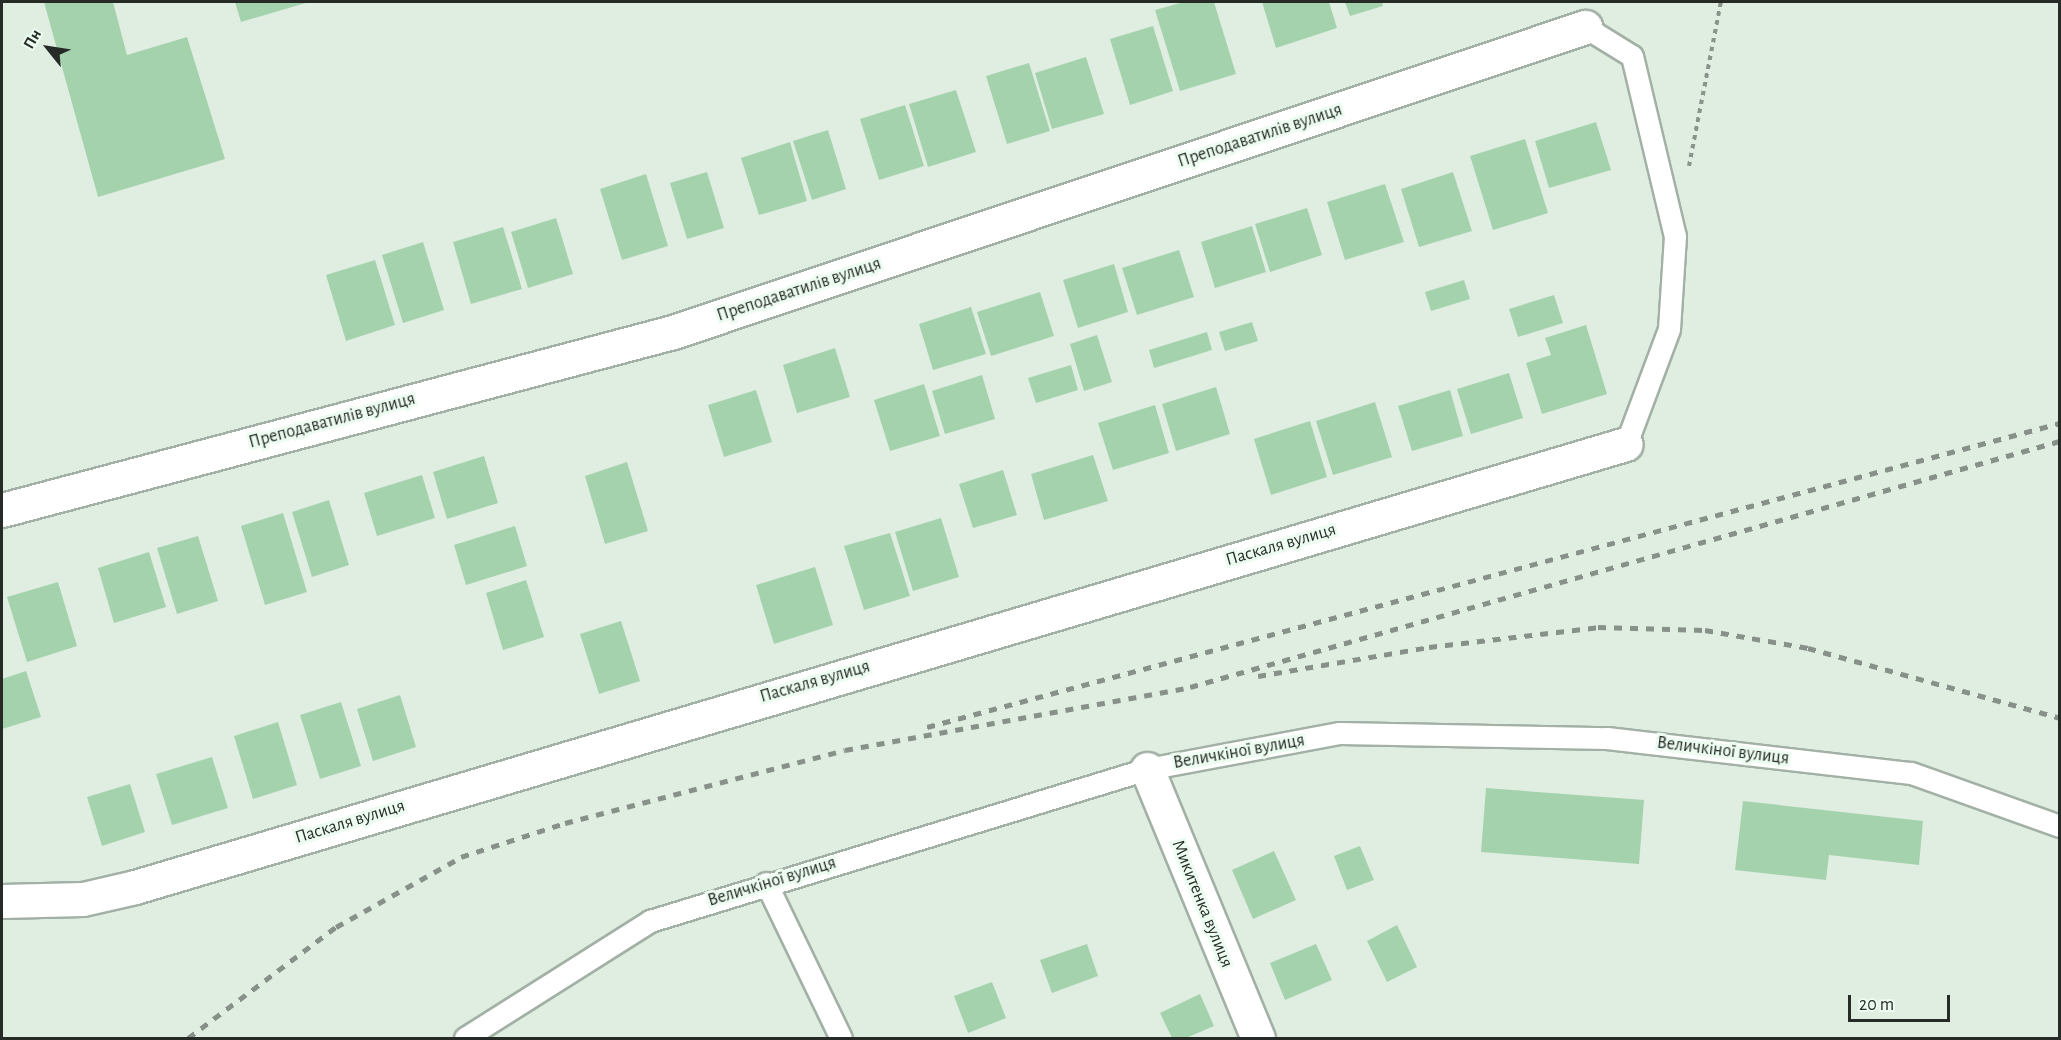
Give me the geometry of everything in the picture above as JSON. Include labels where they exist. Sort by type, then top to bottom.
[{"type":"street","name":"Преподаватилів вулиця","points":[[2,510],[673,332],[1585,27]]},
{"type":"street","name":"Паскаля вулиця","points":[[3,897],[83,899],[135,887],[1626,444]]},
{"type":"street","name":"Микитенка вулиця","points":[[1147,769],[1258,1038]]},
{"type":"lane","points":[[1585,27],[1632,56],[1675,236],[1669,329],[1626,444]]},
{"type":"lane","name":"Величкіної вулиця","points":[[465,1038],[650,921],[766,883],[1147,769],[1340,733],[1607,738],[1911,773],[2060,826]]},
{"type":"lane","points":[[766,883],[841,1038]]},
{"type":"path","points":[[1687,177],[1721,2]]},
{"type":"building","points":[[44,2],[113,2],[127,55],[187,37],[225,159],[98,197]]},
{"type":"building","points":[[235,2],[309,2],[241,22]]},
{"type":"building","points":[[1184,2],[1214,2],[1236,74],[1180,91],[1155,10]]},
{"type":"building","points":[[1262,2],[1329,2],[1337,28],[1276,48]]},
{"type":"building","points":[[1345,2],[1382,2],[1383,6],[1350,16]]},
{"type":"building","points":[[1153,26],[1173,91],[1130,105],[1110,39]]},
{"type":"building","points":[[1086,57],[1104,114],[1052,129],[1035,73]]},
{"type":"building","points":[[1029,63],[1050,131],[1007,144],[986,76]]},
{"type":"building","points":[[956,90],[976,152],[928,167],[909,104]]},
{"type":"building","points":[[905,105],[924,166],[879,180],[860,119]]},
{"type":"building","points":[[1596,122],[1611,170],[1549,188],[1535,141]]},
{"type":"building","points":[[828,130],[846,189],[812,200],[793,141]]},
{"type":"building","points":[[1525,139],[1548,213],[1493,230],[1470,156]]},
{"type":"building","points":[[790,142],[807,201],[759,215],[741,158]]},
{"type":"building","points":[[707,172],[724,228],[687,239],[670,183]]},
{"type":"building","points":[[1453,172],[1472,231],[1419,247],[1401,189]]},
{"type":"building","points":[[646,174],[668,246],[622,260],[600,189]]},
{"type":"building","points":[[1385,184],[1404,242],[1345,260],[1327,202]]},
{"type":"building","points":[[1307,208],[1322,255],[1270,272],[1255,224]]},
{"type":"building","points":[[556,218],[573,274],[528,288],[511,232]]},
{"type":"building","points":[[1252,226],[1266,272],[1215,288],[1201,242]]},
{"type":"building","points":[[503,227],[522,289],[471,304],[453,242]]},
{"type":"building","points":[[423,242],[444,310],[403,323],[382,255]]},
{"type":"building","points":[[1179,250],[1194,297],[1137,315],[1122,268]]},
{"type":"building","points":[[375,260],[395,325],[346,341],[326,275]]},
{"type":"building","points":[[1114,264],[1128,312],[1078,328],[1063,280]]},
{"type":"building","points":[[1464,280],[1470,299],[1431,311],[1425,292]]},
{"type":"building","points":[[1040,292],[1054,336],[991,356],[977,312]]},
{"type":"building","points":[[1554,295],[1563,323],[1518,337],[1509,309]]},
{"type":"building","points":[[971,307],[986,354],[933,370],[919,324]]},
{"type":"building","points":[[1252,322],[1258,341],[1225,351],[1219,332]]},
{"type":"building","points":[[1586,325],[1607,394],[1542,414],[1526,363],[1551,355],[1545,338]]},
{"type":"building","points":[[1207,332],[1212,350],[1154,368],[1149,350]]},
{"type":"building","points":[[1097,335],[1112,382],[1084,391],[1070,344]]},
{"type":"building","points":[[835,348],[850,397],[797,413],[783,365]]},
{"type":"building","points":[[1071,365],[1078,390],[1036,403],[1028,378]]},
{"type":"building","points":[[1509,373],[1523,418],[1471,434],[1457,389]]},
{"type":"building","points":[[982,375],[995,419],[945,434],[932,391]]},
{"type":"building","points":[[924,384],[940,436],[890,451],[874,400]]},
{"type":"building","points":[[1216,387],[1230,434],[1176,451],[1162,404]]},
{"type":"building","points":[[756,390],[772,442],[724,457],[708,405]]},
{"type":"building","points":[[1450,390],[1463,436],[1412,451],[1398,406]]},
{"type":"building","points":[[1375,402],[1392,457],[1333,475],[1316,421]]},
{"type":"building","points":[[1155,405],[1169,453],[1113,470],[1098,423]]},
{"type":"building","points":[[1310,421],[1327,477],[1271,495],[1254,439]]},
{"type":"building","points":[[1093,455],[1108,501],[1044,520],[1031,474]]},
{"type":"building","points":[[484,456],[498,503],[447,519],[433,472]]},
{"type":"building","points":[[627,462],[648,531],[605,544],[585,476]]},
{"type":"building","points":[[1003,470],[1017,515],[973,528],[959,484]]},
{"type":"building","points":[[422,475],[435,518],[377,536],[364,493]]},
{"type":"building","points":[[329,500],[349,565],[312,577],[292,512]]},
{"type":"building","points":[[283,513],[307,592],[265,605],[241,526]]},
{"type":"building","points":[[941,518],[959,577],[913,591],[895,532]]},
{"type":"building","points":[[515,526],[527,566],[466,585],[454,545]]},
{"type":"building","points":[[890,533],[910,596],[864,610],[844,546]]},
{"type":"building","points":[[198,536],[218,601],[177,614],[157,548]]},
{"type":"building","points":[[149,552],[166,607],[114,623],[98,568]]},
{"type":"building","points":[[815,567],[833,625],[774,644],[756,585]]},
{"type":"building","points":[[526,580],[544,637],[503,650],[486,593]]},
{"type":"building","points":[[58,582],[77,646],[27,662],[7,597]]},
{"type":"building","points":[[621,621],[640,681],[599,694],[580,634]]},
{"type":"building","points":[[26,671],[41,717],[2,729],[2,679]]},
{"type":"building","points":[[400,695],[416,747],[373,761],[357,709]]},
{"type":"building","points":[[341,702],[361,766],[320,779],[300,715]]},
{"type":"building","points":[[278,722],[297,785],[253,799],[234,736]]},
{"type":"building","points":[[212,757],[228,808],[172,825],[156,774]]},
{"type":"building","points":[[130,784],[145,832],[102,846],[87,797]]},
{"type":"building","points":[[1486,788],[1644,800],[1639,864],[1481,852]]},
{"type":"building","points":[[1743,801],[1923,821],[1919,865],[1829,855],[1826,880],[1735,870]]},
{"type":"building","points":[[1360,846],[1374,880],[1347,890],[1334,856]]},
{"type":"building","points":[[1274,851],[1296,900],[1253,919],[1232,870]]},
{"type":"building","points":[[1397,925],[1417,967],[1387,982],[1367,941]]},
{"type":"building","points":[[1087,944],[1098,976],[1052,993],[1040,960]]},
{"type":"building","points":[[1316,944],[1332,980],[1285,1000],[1270,963]]},
{"type":"building","points":[[992,982],[1006,1018],[968,1033],[954,996]]},
{"type":"building","points":[[1200,994],[1214,1026],[1186,1038],[1172,1038],[1160,1013]]},
{"type":"railway","points":[[927,727],[2060,423]]},
{"type":"railway","points":[[188,1038],[336,927],[461,857],[565,823],[845,750],[1190,687],[2060,441]]},
{"type":"railway","points":[[1258,676],[1429,647],[1598,627],[1705,630],[1808,648],[2060,718]]}]
